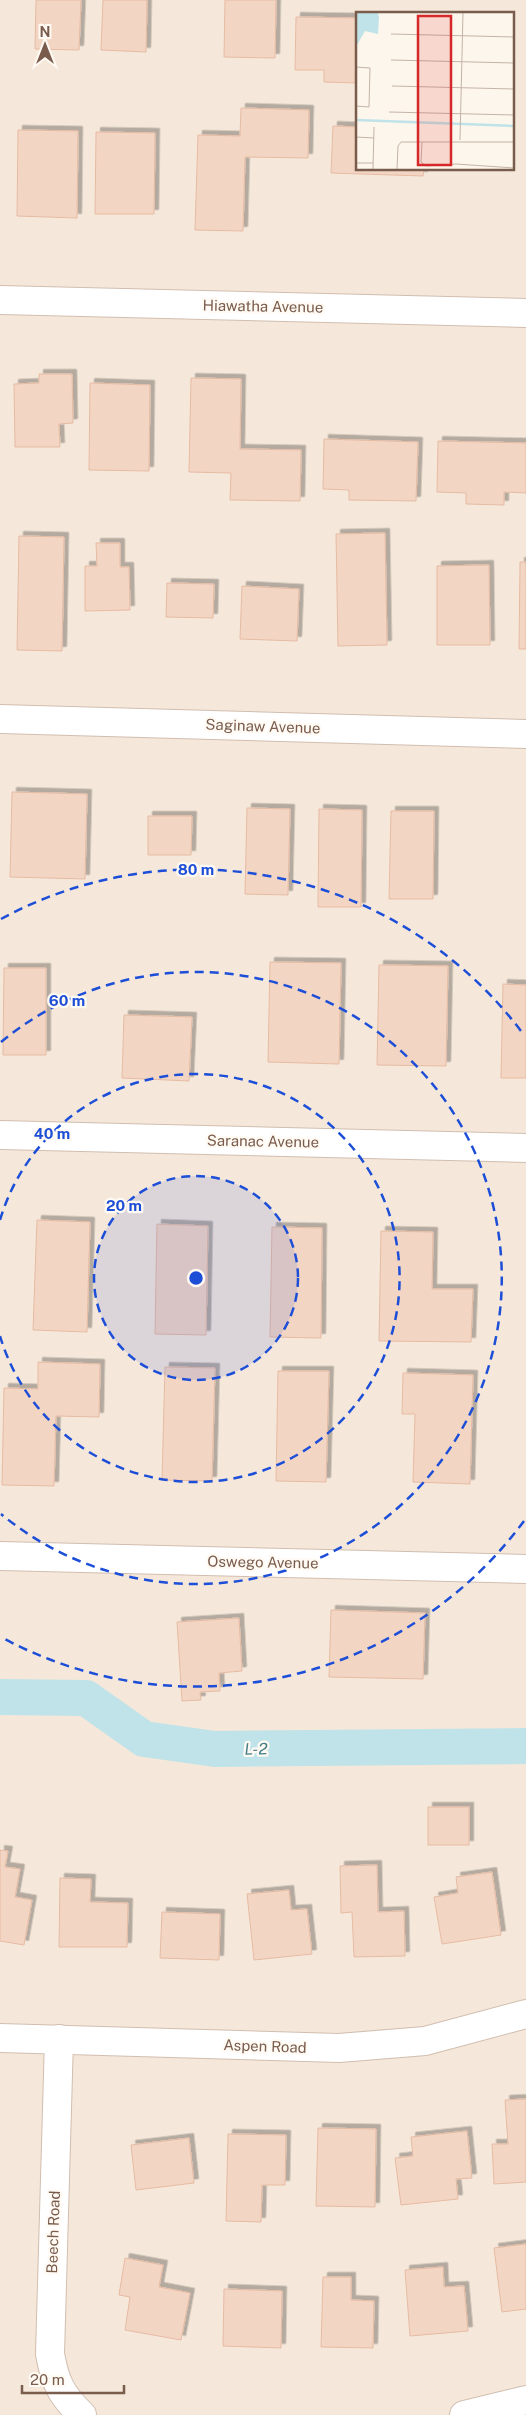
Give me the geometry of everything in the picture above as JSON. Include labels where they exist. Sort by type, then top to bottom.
[{"type":"street","name":"Hiawatha Avenue","points":[[0,300],[526,313]]},
{"type":"street","name":"Saginaw Avenue","points":[[0,719],[526,734]]},
{"type":"street","name":"Saranac Avenue","points":[[0,1135],[526,1148]]},
{"type":"street","name":"Oswego Avenue","points":[[0,1556],[526,1569]]},
{"type":"street","name":"Aspen Road","points":[[0,2038],[339,2048],[368,2047],[425,2041],[526,2014]]},
{"type":"street","name":"Beech Road","points":[[59,2040],[50,2354],[54,2378],[58,2386],[66,2400],[82,2415]]},
{"type":"street","points":[[464,2415],[526,2400]]},
{"type":"shaded area","points":[[0,0],[526,0],[526,2415],[0,2415]]},
{"type":"building","points":[[36,0],[81,0],[79,50],[35,49]]},
{"type":"building","points":[[103,0],[147,0],[146,52],[101,50]]},
{"type":"building","points":[[225,0],[276,0],[275,58],[224,57]]},
{"type":"building","points":[[296,17],[356,18],[356,83],[324,82],[324,70],[295,70]]},
{"type":"building","points":[[241,108],[309,110],[308,158],[245,157],[243,231],[195,230],[198,135],[240,136]]},
{"type":"building","points":[[333,126],[356,127],[356,170],[424,170],[423,176],[331,173]]},
{"type":"building","points":[[18,130],[78,131],[77,218],[17,216]]},
{"type":"building","points":[[96,132],[155,133],[154,214],[95,214]]},
{"type":"building","points":[[39,374],[72,374],[73,423],[59,424],[60,447],[15,447],[14,384],[39,383]]},
{"type":"building","points":[[191,378],[241,379],[240,449],[301,450],[300,501],[230,500],[231,473],[189,472]]},
{"type":"building","points":[[90,383],[150,385],[149,471],[89,470]]},
{"type":"building","points":[[324,439],[418,442],[416,501],[349,500],[349,490],[323,489]]},
{"type":"building","points":[[438,441],[526,443],[526,493],[504,492],[504,505],[466,504],[466,493],[437,492]]},
{"type":"building","points":[[385,533],[387,645],[338,646],[336,534]]},
{"type":"building","points":[[19,536],[64,537],[62,651],[17,650]]},
{"type":"building","points":[[96,543],[120,543],[120,567],[129,567],[130,610],[85,611],[85,566],[97,566]]},
{"type":"building","points":[[520,562],[526,562],[526,649],[519,649]]},
{"type":"building","points":[[489,565],[490,645],[437,645],[437,566]]},
{"type":"building","points":[[167,583],[214,584],[213,618],[166,617]]},
{"type":"building","points":[[242,586],[299,589],[297,641],[240,639]]},
{"type":"building","points":[[12,792],[87,794],[85,879],[10,877]]},
{"type":"building","points":[[247,808],[290,809],[288,895],[245,894]]},
{"type":"building","points":[[319,809],[362,810],[361,907],[318,907]]},
{"type":"building","points":[[391,811],[434,811],[433,899],[389,899]]},
{"type":"building","points":[[148,816],[192,816],[191,855],[148,855]]},
{"type":"building","points":[[270,962],[341,963],[339,1064],[268,1062]]},
{"type":"building","points":[[379,965],[448,966],[446,1066],[377,1065]]},
{"type":"building","points":[[4,968],[46,968],[46,1055],[3,1055]]},
{"type":"building","points":[[503,984],[526,985],[526,1078],[501,1078]]},
{"type":"building","points":[[124,1015],[192,1017],[189,1081],[122,1078]]},
{"type":"building","points":[[37,1220],[90,1222],[87,1332],[33,1330]]},
{"type":"building","points":[[157,1224],[208,1226],[206,1335],[155,1334]]},
{"type":"building","points":[[272,1227],[322,1228],[321,1338],[270,1337]]},
{"type":"building","points":[[381,1231],[433,1232],[432,1289],[473,1289],[471,1342],[379,1341]]},
{"type":"building","points":[[38,1362],[100,1364],[99,1417],[56,1416],[54,1486],[2,1485],[4,1388],[38,1389]]},
{"type":"building","points":[[165,1367],[215,1368],[212,1481],[162,1480]]},
{"type":"building","points":[[278,1371],[329,1371],[326,1482],[276,1481]]},
{"type":"building","points":[[403,1373],[473,1375],[470,1484],[413,1482],[415,1414],[402,1414]]},
{"type":"building","points":[[331,1610],[425,1613],[423,1679],[329,1677]]},
{"type":"building","points":[[239,1618],[242,1671],[219,1673],[220,1691],[200,1692],[201,1700],[182,1701],[177,1622]]},
{"type":"building","points":[[428,1807],[469,1807],[469,1845],[428,1845]]},
{"type":"building","points":[[0,1850],[8,1851],[5,1867],[20,1869],[15,1897],[32,1900],[24,1945],[0,1941]]},
{"type":"building","points":[[377,1865],[378,1912],[404,1911],[405,1956],[354,1957],[352,1912],[341,1913],[340,1866]]},
{"type":"building","points":[[492,1872],[501,1935],[442,1944],[434,1897],[458,1893],[456,1877]]},
{"type":"building","points":[[60,1878],[91,1879],[90,1902],[128,1903],[127,1947],[59,1947]]},
{"type":"building","points":[[289,1890],[291,1910],[307,1909],[312,1954],[254,1960],[247,1894]]},
{"type":"building","points":[[162,1912],[220,1914],[219,1960],[160,1958]]},
{"type":"building","points":[[526,2099],[526,2182],[494,2184],[492,2144],[508,2144],[505,2100]]},
{"type":"building","points":[[318,2128],[376,2129],[375,2207],[316,2206]]},
{"type":"building","points":[[467,2131],[472,2178],[456,2179],[458,2199],[401,2205],[395,2158],[413,2156],[411,2137]]},
{"type":"building","points":[[228,2134],[286,2135],[285,2185],[262,2185],[261,2222],[226,2221]]},
{"type":"building","points":[[189,2138],[194,2183],[136,2190],[131,2145]]},
{"type":"building","points":[[526,2244],[526,2309],[502,2312],[494,2248]]},
{"type":"building","points":[[125,2258],[163,2265],[159,2287],[190,2293],[181,2340],[125,2330],[130,2297],[119,2295]]},
{"type":"building","points":[[443,2267],[444,2287],[464,2286],[468,2331],[410,2336],[405,2270]]},
{"type":"building","points":[[323,2277],[351,2277],[351,2300],[374,2301],[373,2348],[321,2347]]},
{"type":"building","points":[[224,2289],[282,2291],[281,2348],[223,2346]]},
{"type":"waterway","name":"L-2","points":[[0,1697],[86,1698],[144,1739],[215,1749],[526,1746]]}]
